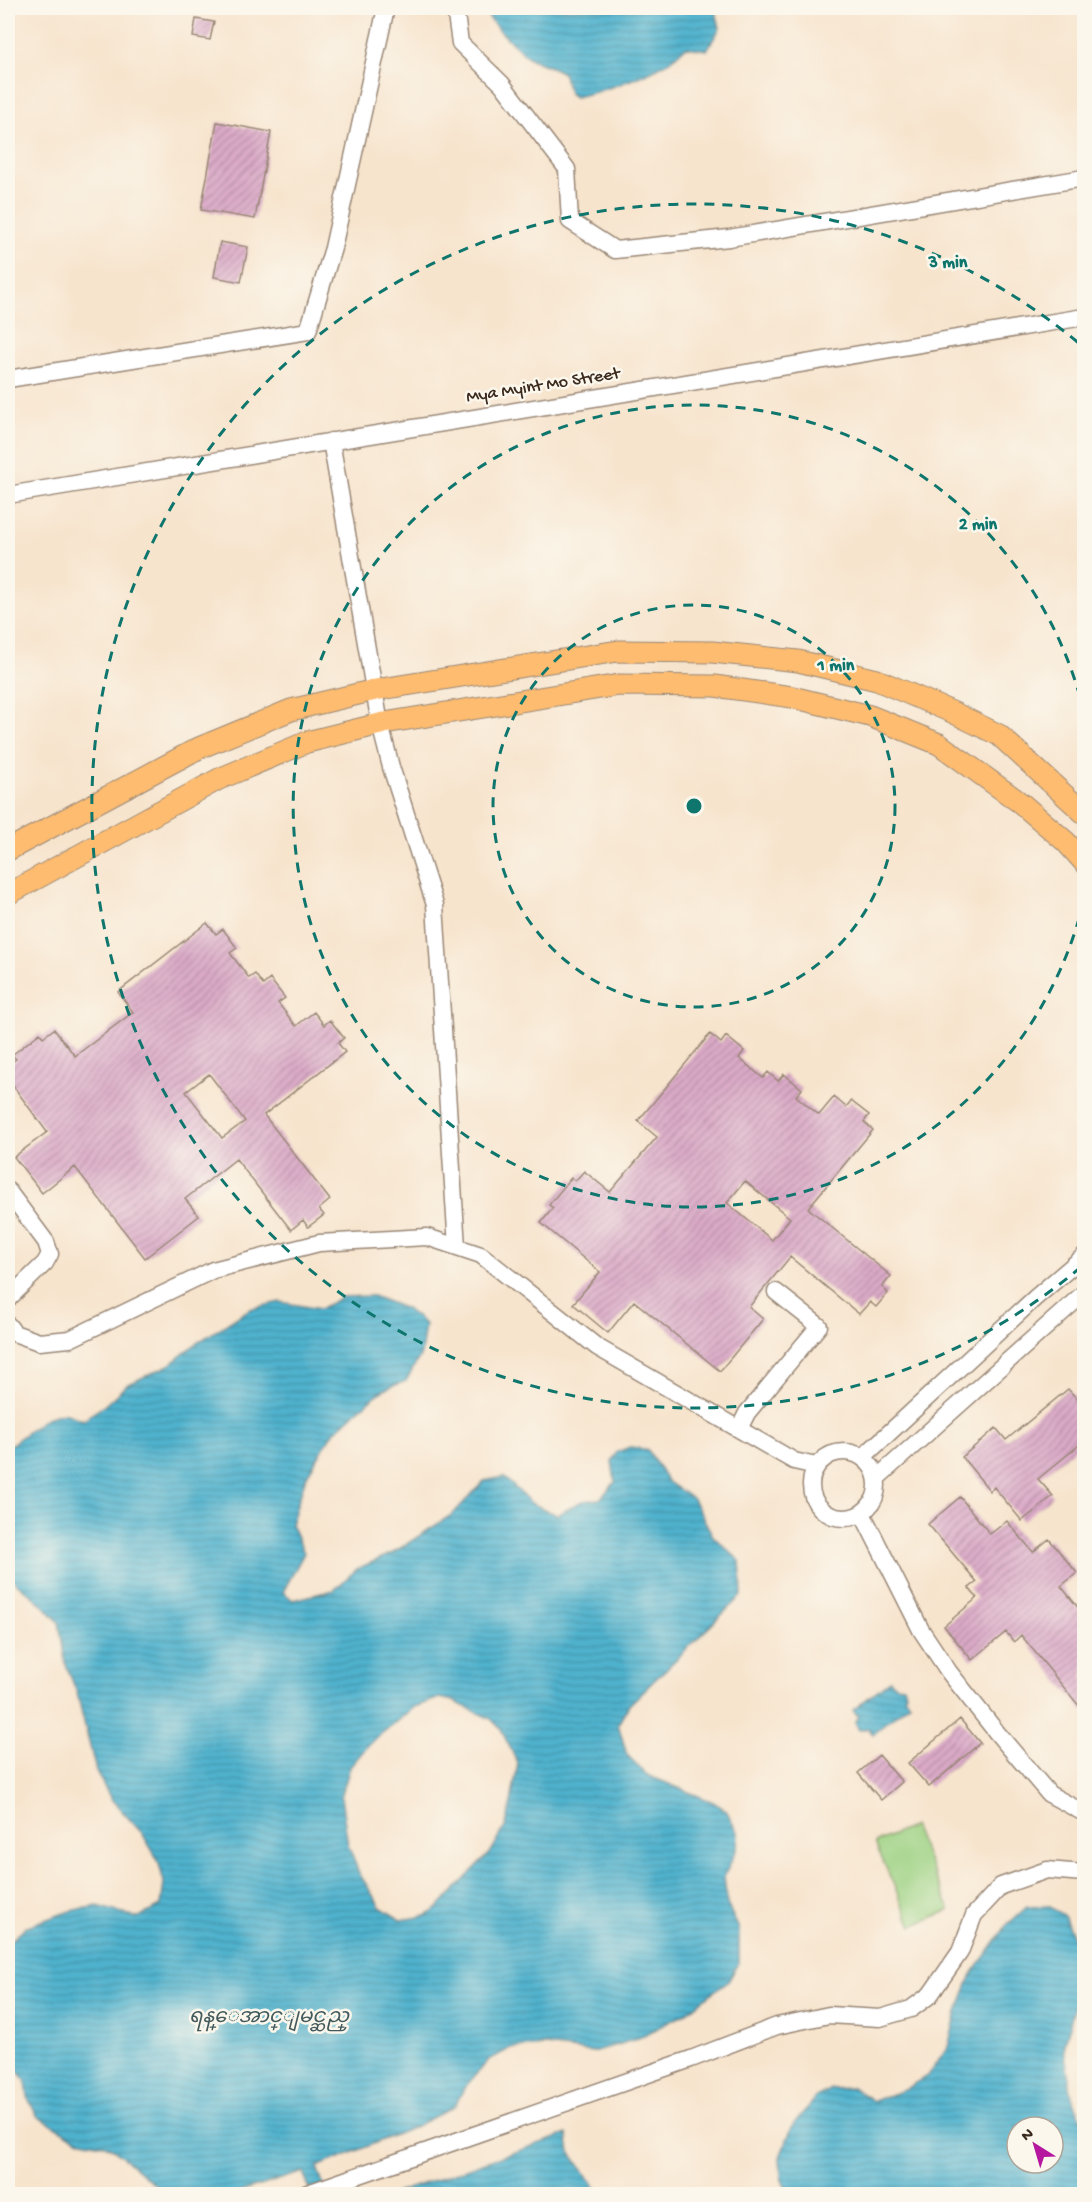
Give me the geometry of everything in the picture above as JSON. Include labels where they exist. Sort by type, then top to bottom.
[{"type":"main road","points":[[8,850],[200,748],[291,710],[375,690],[618,651],[712,652],[798,661],[877,680],[954,712],[999,735],[1084,813]]},
{"type":"main road","points":[[8,894],[219,779],[307,742],[380,724],[619,685],[715,686],[792,697],[870,716],[939,744],[1022,804],[1066,842],[1084,862]]},
{"type":"street","points":[[8,379],[308,331],[333,248],[386,8]]},
{"type":"street","points":[[454,8],[460,43],[502,84],[567,169],[570,221],[615,250],[729,238],[1084,178]]},
{"type":"street","name":"Mya Myint Mo Street","points":[[8,495],[1084,317]]},
{"type":"street","points":[[331,441],[380,724],[391,767],[435,905],[457,1247]]},
{"type":"street","points":[[8,1191],[46,1242],[50,1254],[45,1263],[8,1299]]},
{"type":"street","points":[[8,1325],[14,1333],[39,1342],[70,1339],[213,1270],[319,1243],[427,1237],[481,1255],[597,1347],[794,1461],[816,1466]]},
{"type":"street","points":[[863,1457],[1035,1298],[1084,1256]]},
{"type":"street","points":[[739,1429],[747,1413],[819,1326],[776,1292]]},
{"type":"street","points":[[877,1478],[1084,1293]]},
{"type":"street","points":[[1035,1298],[1053,1320]]},
{"type":"street","points":[[838,1452],[851,1452],[863,1457],[872,1466],[877,1478],[876,1492],[871,1504],[862,1513],[850,1518],[837,1518],[825,1512],[816,1503],[811,1491],[811,1478],[816,1466],[825,1457],[838,1452]]},
{"type":"street","points":[[862,1513],[921,1630],[949,1672],[1049,1794],[1084,1813]]},
{"type":"street","points":[[306,2194],[691,2060],[777,2026],[829,2015],[880,2018],[911,2009],[930,1995],[960,1952],[974,1915],[1001,1886],[1047,1870],[1084,1873]]},
{"type":"green space","points":[[913,1826],[950,1910],[912,1926],[875,1843]]},
{"type":"water","points":[[483,8],[715,8],[720,28],[707,50],[686,47],[648,73],[575,97],[568,89],[563,73],[523,53],[496,26]]},
{"type":"water","name":"ရန္ေအာင္ျမင္ဆည္","points":[[373,1296],[406,1309],[425,1324],[421,1354],[406,1381],[385,1389],[332,1434],[306,1477],[291,1524],[304,1553],[283,1592],[293,1600],[334,1590],[357,1569],[393,1553],[453,1514],[484,1481],[504,1477],[531,1503],[557,1515],[582,1501],[600,1499],[615,1482],[612,1461],[617,1452],[630,1447],[648,1450],[667,1481],[693,1499],[713,1536],[740,1561],[742,1595],[629,1705],[618,1724],[627,1755],[647,1775],[713,1802],[726,1810],[738,1834],[737,1848],[724,1877],[727,1904],[739,1929],[739,1962],[729,1980],[684,2014],[636,2039],[593,2052],[546,2046],[511,2048],[489,2060],[464,2088],[455,2106],[414,2127],[317,2167],[326,2194],[311,2194],[303,2172],[234,2194],[166,2194],[115,2150],[103,2144],[77,2139],[37,2116],[28,2098],[26,2081],[12,2065],[11,2050],[16,2028],[9,1976],[9,1943],[25,1927],[70,1911],[98,1906],[137,1918],[161,1906],[164,1882],[158,1860],[142,1833],[111,1799],[96,1771],[77,1693],[65,1662],[59,1622],[43,1605],[8,1576],[8,1447],[46,1418],[64,1413],[83,1420],[105,1405],[127,1385],[169,1365],[197,1343],[250,1309],[280,1302],[320,1309],[342,1297]],"holes":[[[440,1698],[453,1701],[491,1719],[500,1728],[518,1763],[509,1814],[505,1827],[492,1850],[438,1908],[426,1916],[401,1920],[380,1907],[359,1873],[348,1845],[341,1797],[350,1767],[370,1743],[414,1707]]]},
{"type":"water","points":[[890,1680],[895,1685],[904,1686],[906,1693],[904,1696],[910,1703],[873,1734],[868,1728],[859,1730],[855,1722],[859,1717],[853,1710]]},
{"type":"water","points":[[1049,1906],[1064,1916],[1075,1942],[1079,1971],[1074,2007],[1064,2049],[1072,2097],[1084,2124],[1084,2194],[788,2194],[781,2177],[780,2157],[793,2125],[816,2097],[831,2089],[853,2088],[873,2101],[904,2090],[927,2076],[948,2047],[957,2012],[972,1974],[1007,1925],[1027,1907]]},
{"type":"water","points":[[567,2134],[570,2152],[600,2194],[393,2194]]},
{"type":"building","points":[[196,19],[214,22],[210,40],[193,37]]},
{"type":"building","points":[[217,122],[271,132],[255,219],[201,210]]},
{"type":"building","points":[[220,242],[248,247],[241,282],[214,277]]},
{"type":"building","points":[[207,923],[216,934],[223,929],[237,948],[230,953],[249,978],[255,974],[263,985],[270,979],[285,998],[278,1003],[296,1026],[314,1012],[324,1025],[330,1020],[344,1038],[338,1043],[345,1052],[264,1115],[330,1200],[319,1209],[324,1215],[308,1227],[303,1220],[291,1230],[236,1159],[185,1199],[199,1216],[145,1258],[75,1167],[42,1193],[14,1157],[47,1132],[8,1079],[8,1065],[16,1059],[12,1055],[40,1033],[43,1037],[54,1029],[75,1056],[133,1012],[118,992]],"holes":[[[209,1074],[245,1121],[222,1138],[186,1092]]]},
{"type":"building","points":[[710,1034],[721,1043],[726,1036],[744,1051],[739,1058],[763,1078],[768,1072],[778,1081],[784,1074],[802,1089],[796,1096],[819,1115],[834,1097],[846,1107],[851,1101],[869,1115],[864,1122],[873,1130],[808,1208],[891,1276],[882,1287],[888,1293],[876,1307],[870,1302],[859,1314],[790,1257],[749,1307],[763,1319],[720,1371],[634,1301],[608,1333],[573,1304],[600,1272],[541,1223],[553,1208],[549,1205],[571,1178],[575,1181],[584,1171],[610,1192],[657,1137],[638,1121]],"holes":[[[745,1181],[790,1218],[772,1240],[727,1203]]]},
{"type":"building","points":[[1068,1389],[1078,1400],[1084,1395],[1084,1441],[1038,1479],[1053,1496],[1022,1521],[994,1487],[990,1491],[962,1457],[996,1428],[1006,1440]]},
{"type":"building","points":[[960,1497],[990,1534],[1007,1521],[1033,1552],[1049,1539],[1077,1573],[1061,1586],[1084,1615],[1084,1712],[1021,1635],[1014,1642],[1006,1632],[972,1660],[944,1626],[977,1598],[969,1588],[977,1582],[928,1524]]},
{"type":"building","points":[[960,1719],[980,1743],[929,1787],[908,1763]]},
{"type":"building","points":[[879,1755],[902,1782],[881,1800],[858,1773]]}]
